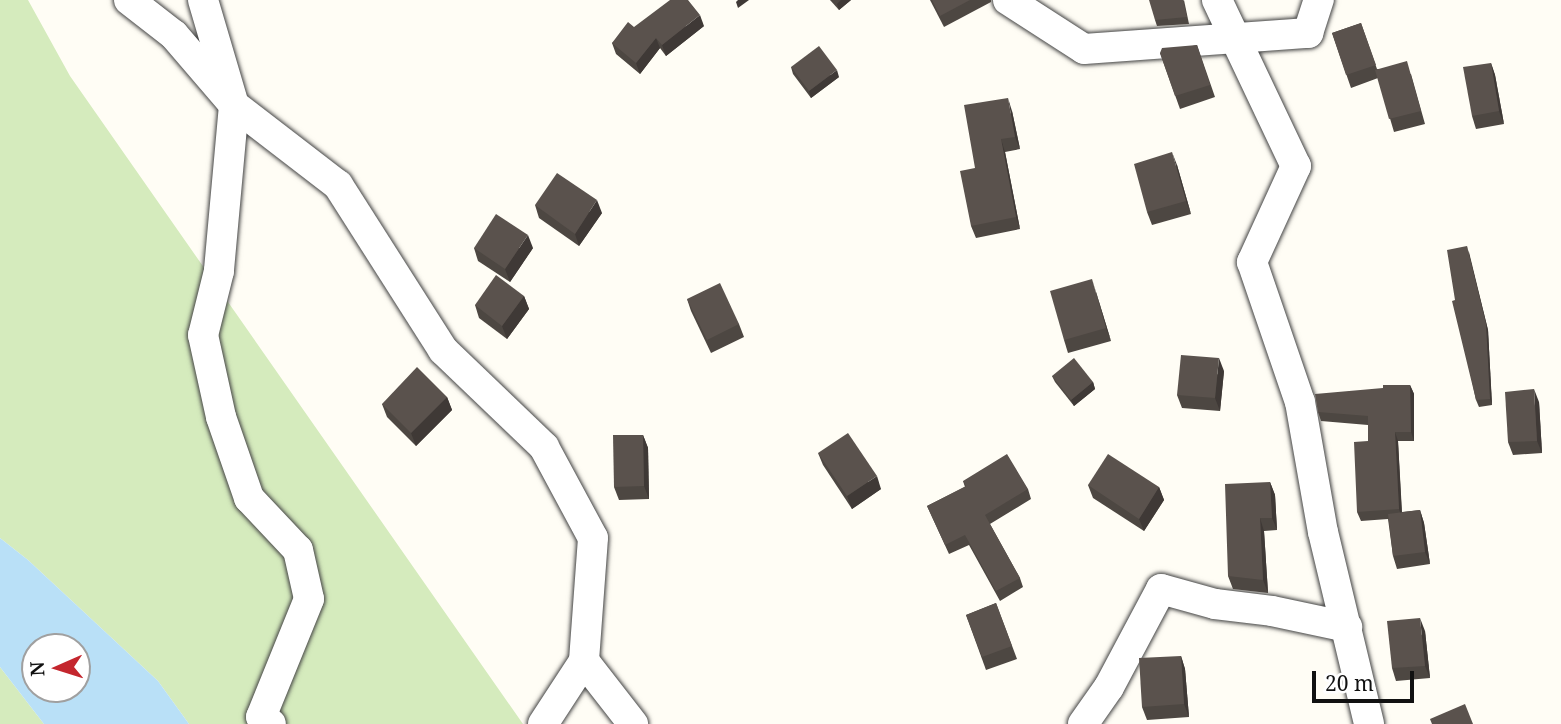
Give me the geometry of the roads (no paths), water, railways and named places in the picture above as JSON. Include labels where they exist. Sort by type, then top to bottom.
[{"type":"street","points":[[129,0],[174,35],[234,105],[338,185],[443,350],[544,446],[593,538],[584,661],[543,724]]},
{"type":"street","points":[[203,0],[234,105],[219,271],[203,335],[221,417],[249,498],[298,550],[309,599],[261,717],[271,724]]},
{"type":"street","points":[[1009,0],[1084,49],[1308,33],[1320,0]]},
{"type":"street","points":[[1217,0],[1296,166],[1252,262],[1300,402],[1323,532],[1369,724]]},
{"type":"street","points":[[1083,724],[1109,687],[1161,589],[1215,604],[1272,611],[1347,627]]},
{"type":"street","points":[[584,661],[633,724]]},
{"type":"water","points":[[0,538],[28,560],[158,681],[189,724],[44,724],[28,703],[91,703],[91,633],[21,633],[21,694],[0,667]]}]
